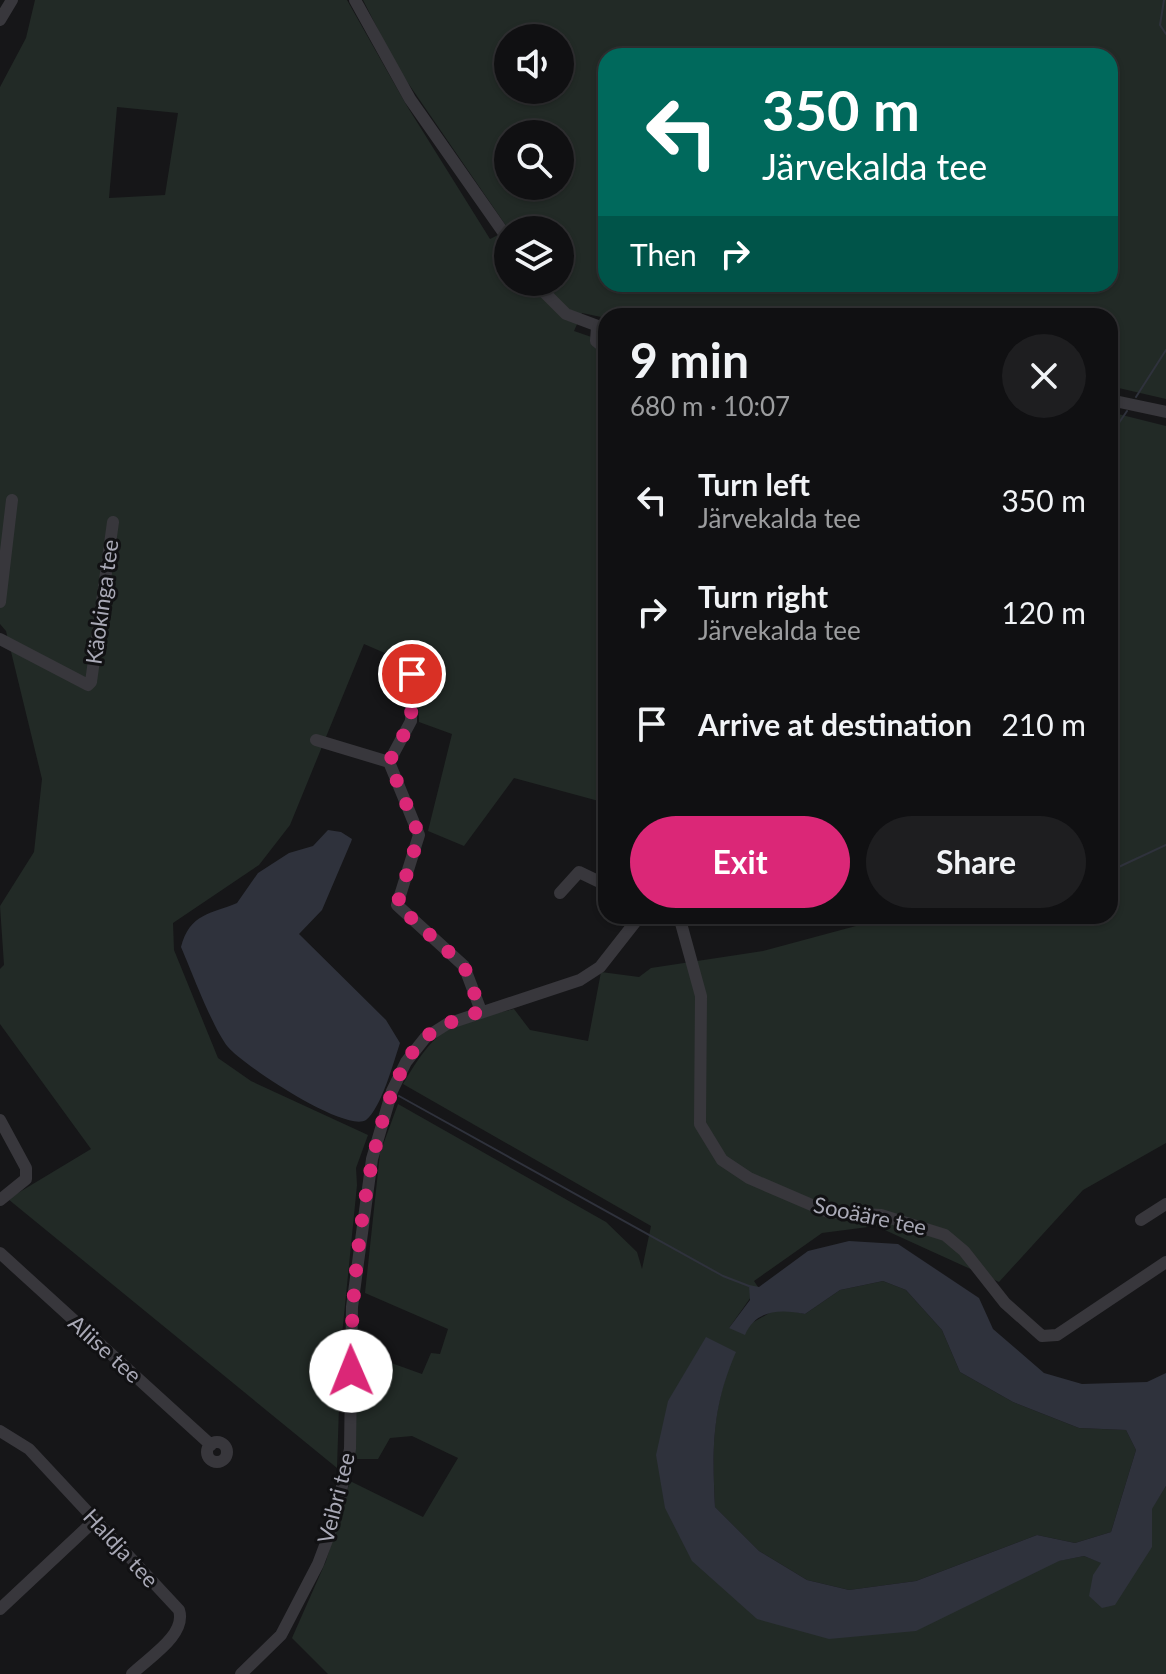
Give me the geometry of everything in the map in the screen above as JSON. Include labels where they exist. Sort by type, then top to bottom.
[{"type":"street","points":[[0,20],[12,0]]},
{"type":"street","points":[[355,0],[410,99],[494,219]]},
{"type":"street","points":[[548,296],[566,314],[598,326]]},
{"type":"street","points":[[1118,402],[1166,412]]},
{"type":"street","points":[[0,602],[12,500]]},
{"type":"street","name":"Käokinga tee","points":[[0,639],[88,685],[91,682],[113,522]]},
{"type":"street","points":[[389,762],[411,721],[412,674]]},
{"type":"street","points":[[316,740],[389,762]]},
{"type":"street","points":[[389,762],[419,835],[397,905],[464,966],[481,1011]]},
{"type":"street","points":[[560,893],[579,872],[598,881]]},
{"type":"street","name":"Veibri tee","points":[[241,1674],[281,1635],[318,1564],[347,1476],[354,1285],[372,1159],[392,1091],[406,1062],[425,1038],[447,1024],[580,980],[600,967],[634,924]]},
{"type":"street","name":"Sooääre tee","points":[[681,924],[701,996],[700,1124],[713,1149],[733,1169],[828,1212],[881,1215],[945,1235],[964,1251],[1005,1303],[1042,1336],[1057,1335],[1166,1262]]},
{"type":"street","points":[[0,1120],[26,1168],[26,1179],[0,1200]]},
{"type":"street","points":[[1141,1220],[1166,1204]]},
{"type":"street","name":"Aliise tee","points":[[0,1253],[211,1445]]},
{"type":"street","name":"Haldja tee","points":[[0,1431],[29,1449],[181,1615],[176,1632],[132,1674]]},
{"type":"street","points":[[0,1609],[95,1520]]},
{"type":"shaded area","points":[[35,0],[347,0],[407,106],[490,239],[494,237],[494,296],[574,296],[574,216],[499,216],[397,67],[363,0],[1166,0],[1166,399],[1118,388],[1118,308],[598,308],[598,316],[582,313],[574,331],[598,339],[598,801],[514,778],[464,846],[428,831],[452,734],[419,722],[417,667],[364,644],[290,825],[259,865],[173,923],[174,950],[218,1058],[251,1081],[368,1135],[356,1168],[357,1185],[341,1345],[337,1468],[8,1199],[91,1149],[0,1024],[0,969],[4,965],[0,906],[34,852],[42,779],[6,631],[0,624],[0,87],[26,38]],"holes":[[[117,107],[178,113],[165,195],[109,198]]]},
{"type":"shaded area","points":[[1118,414],[1166,426],[1166,1143],[1083,1190],[999,1282],[876,1226],[822,1233],[754,1281],[758,1287],[729,1328],[750,1324],[778,1308],[805,1314],[840,1290],[883,1281],[906,1290],[942,1330],[960,1372],[1013,1402],[1079,1428],[1126,1430],[1136,1450],[1111,1532],[1075,1543],[1037,1535],[916,1581],[849,1590],[807,1580],[759,1551],[715,1507],[715,1428],[727,1372],[735,1352],[668,1401],[757,1619],[1084,1556],[1102,1563],[1152,1547],[1152,1508],[1166,1486],[1166,1674],[328,1674],[292,1638],[326,1561],[350,1481],[423,1517],[458,1458],[412,1436],[390,1438],[378,1459],[354,1459],[355,1350],[422,1374],[431,1353],[440,1354],[448,1329],[365,1293],[380,1153],[398,1104],[606,1222],[637,1252],[642,1269],[651,1226],[403,1084],[415,1064],[436,1038],[447,1030],[474,1019],[514,1009],[530,1030],[588,1041],[601,972],[639,977],[651,968],[763,951],[863,924],[1118,924]]},
{"type":"shaded area","points":[[328,830],[341,832],[352,839],[322,910],[299,934],[386,1020],[400,1043],[377,1106],[366,1120],[338,1117],[317,1107],[237,1056],[222,1038],[209,1014],[181,947],[196,921],[237,903],[258,873],[289,853],[313,846]]},
{"type":"shaded area","points":[[849,1241],[898,1244],[979,1298],[993,1329],[1044,1373],[1082,1384],[1147,1382],[1166,1373],[1166,1486],[1152,1509],[1152,1547],[1115,1605],[1102,1608],[1089,1596],[1093,1575],[1101,1563],[1084,1556],[1059,1561],[916,1631],[829,1639],[757,1619],[692,1561],[665,1508],[656,1455],[668,1401],[706,1337],[736,1352],[722,1391],[715,1428],[715,1507],[759,1551],[807,1580],[849,1590],[916,1581],[1037,1535],[1075,1543],[1111,1532],[1136,1450],[1126,1430],[1079,1428],[1013,1402],[960,1372],[942,1330],[906,1290],[883,1281],[840,1290],[805,1314],[778,1312],[762,1316],[745,1335],[729,1328],[750,1300],[749,1285],[759,1287],[808,1251]]},
{"type":"waterway","points":[[1164,0],[1160,25],[1166,34]]},
{"type":"waterway","points":[[1136,397],[1166,350]]},
{"type":"waterway","points":[[1118,424],[1127,411]]},
{"type":"waterway","points":[[1118,867],[1166,845]]},
{"type":"waterway","points":[[399,1096],[723,1276],[749,1286]]},
{"type":"route","points":[[351,1371],[350,1328],[354,1285],[372,1159],[392,1091],[406,1062],[425,1038],[447,1024],[481,1011],[464,966],[397,905],[419,835],[389,762],[411,721],[412,674]]}]
